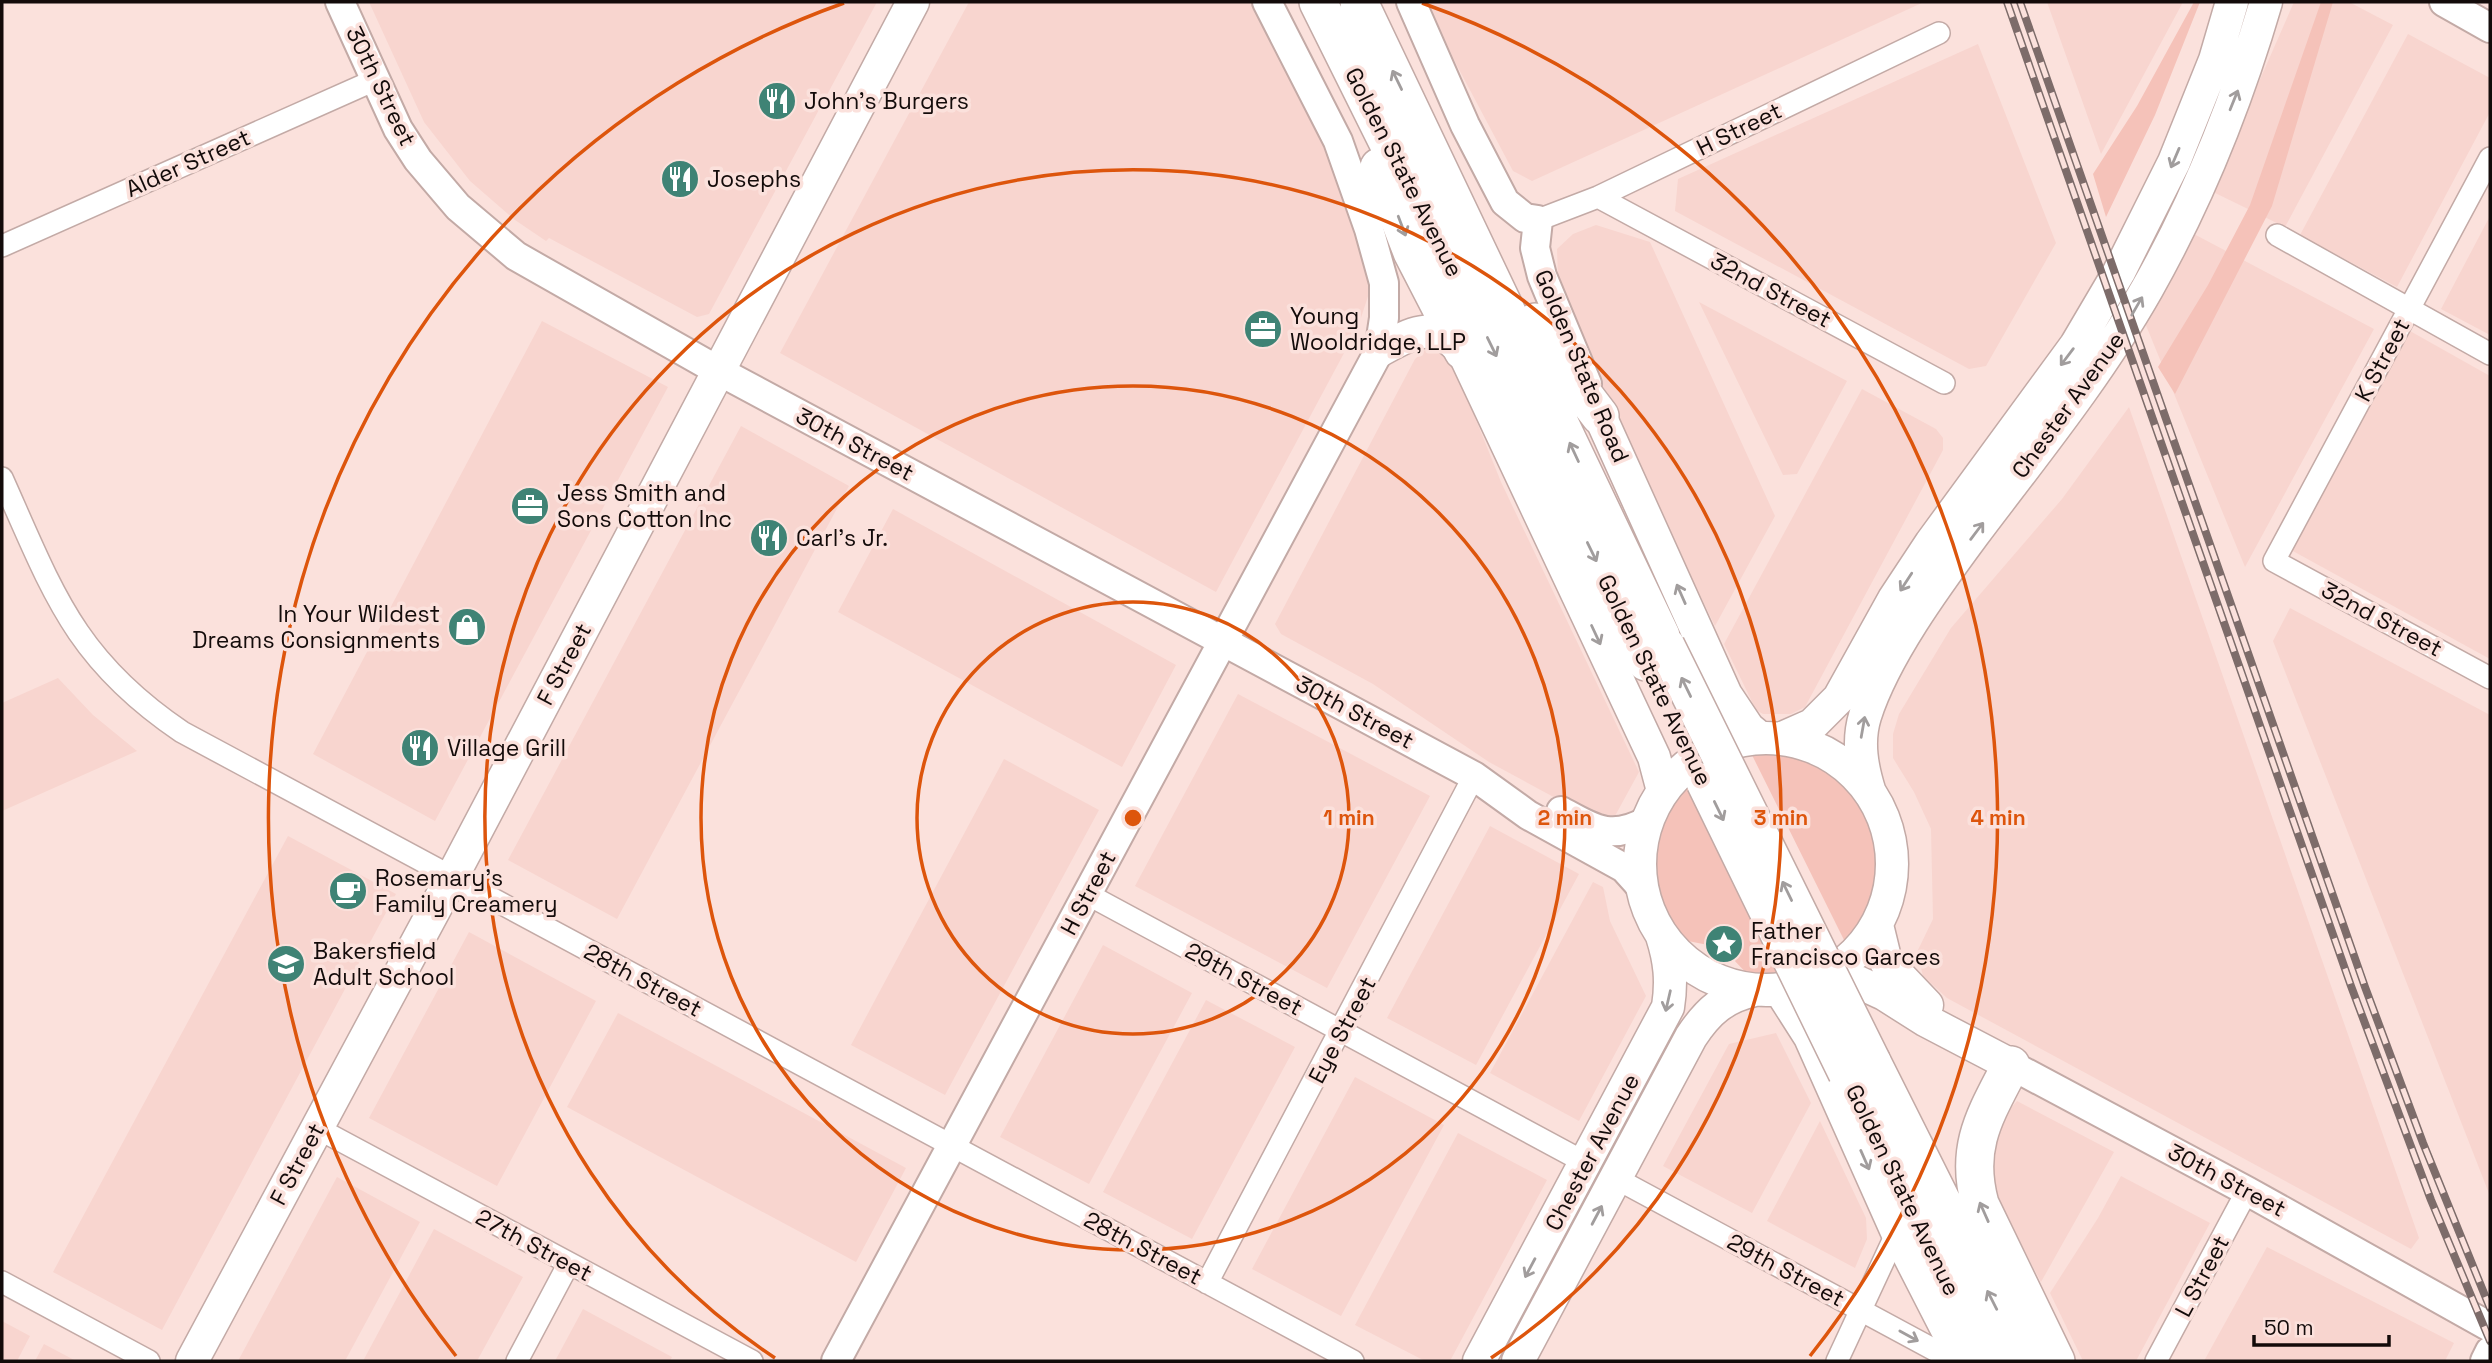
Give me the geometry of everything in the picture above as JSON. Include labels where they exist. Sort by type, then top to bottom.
[{"type":"highway","points":[[1317,2],[1412,252],[1463,351]]},
{"type":"highway","name":"Golden State Avenue","points":[[1317,2],[1656,654],[1859,1068],[1986,1361]]},
{"type":"highway","name":"Golden State Avenue","points":[[1359,2],[1427,142],[1656,654]]},
{"type":"highway","points":[[1427,142],[1556,358],[1600,416]]},
{"type":"highway","points":[[2011,1065],[1977,1136],[1973,1158],[1974,1182],[1980,1204],[2056,1361]]},
{"type":"highway","name":"Golden State Avenue","points":[[1859,1068],[2022,1361]]},
{"type":"main road","name":"F Street","points":[[192,1361],[452,877],[913,2]]},
{"type":"main road","name":"Chester Avenue","points":[[1479,1361],[1668,1007],[1672,984],[1670,961],[1642,887],[1640,854],[1647,821],[1663,791],[1678,774],[1706,754],[1738,741],[1770,739],[1812,725],[1839,698],[1894,599],[1931,543],[2076,345],[2119,272],[2174,162],[2215,60],[2232,2]]},
{"type":"main road","name":"Chester Avenue","points":[[1870,793],[1861,759],[1861,736],[1876,691],[1917,616],[1948,569],[2104,363],[2148,288],[2203,176],[2246,71],[2266,2]]},
{"type":"main road","points":[[1379,351],[1415,333],[1428,332],[1441,334],[1463,351],[1654,757],[1663,791]]},
{"type":"main road","name":"Golden State Road","points":[[1600,416],[1726,695],[1738,716],[1770,739]]},
{"type":"main road","points":[[1770,739],[1806,745],[1831,756],[1853,773],[1870,793],[1885,822],[1892,853],[1892,877],[1877,925],[1851,958],[1834,971]]},
{"type":"main road","name":"30th Street","points":[[1877,925],[1881,950],[1892,970],[1962,1037]]},
{"type":"main road","points":[[1661,935],[1676,952],[1712,978],[1767,990],[1810,1037],[1897,1232],[1963,1361]]},
{"type":"main road","name":"Chester Avenue","points":[[1518,1361],[1702,1020],[1724,1000],[1808,983],[1834,971]]},
{"type":"main road","name":"30th Street","points":[[1834,971],[1884,994],[1925,1020],[2011,1065]]},
{"type":"street","name":"30th Street","points":[[340,2],[375,80],[418,160],[441,190],[478,225],[546,275],[1474,776],[1528,815],[1624,868],[1642,887]]},
{"type":"street","points":[[1267,2],[1338,141],[1369,229],[1384,283],[1384,318],[1379,351]]},
{"type":"street","points":[[1410,2],[1465,125],[1505,202],[1525,218],[1538,220]]},
{"type":"street","points":[[2444,2],[2490,27]]},
{"type":"street","name":"H Street","points":[[1538,220],[1598,197],[1939,33]]},
{"type":"street","name":"Alder Street","points":[[2,246],[375,80]]},
{"type":"street","name":"K Street","points":[[2274,561],[2490,158]]},
{"type":"street","name":"32nd Street","points":[[1598,197],[1944,383]]},
{"type":"street","name":"Golden State Road","points":[[1538,220],[1535,248],[1542,276],[1600,416]]},
{"type":"street","points":[[2277,235],[2490,354]]},
{"type":"street","name":"H Street","points":[[836,1361],[1379,351]]},
{"type":"street","name":"28th Street","points":[[2,478],[9,514],[70,624],[93,656],[146,707],[182,732],[1353,1361]]},
{"type":"street","name":"32nd Street","points":[[2274,561],[2490,678]]},
{"type":"street","name":"30th Street","points":[[1474,776],[1537,798],[1605,832],[1632,829],[1647,821]]},
{"type":"street","name":"Eye Street","points":[[1207,1283],[1342,1032],[1474,776]]},
{"type":"street","name":"29th Street","points":[[1087,894],[1586,1163]]},
{"type":"street","name":"30th Street","points":[[2011,1065],[2247,1191],[2490,1327]]},
{"type":"street","name":"27th Street","points":[[317,1128],[752,1361]]},
{"type":"street","name":"29th Street","points":[[1616,1179],[1955,1361]]},
{"type":"street","name":"L Street","points":[[2156,1361],[2247,1191]]},
{"type":"street","points":[[1837,1361],[1897,1232]]},
{"type":"street","points":[[517,1361],[569,1263]]},
{"type":"street","points":[[2,1282],[149,1361]]},
{"type":"street","points":[[2485,1361],[2490,1351]]},
{"type":"shaded area","points":[[369,2],[877,2],[709,314],[697,317],[549,238],[546,241],[515,220],[470,181],[424,122]]},
{"type":"shaded area","points":[[969,2],[1256,2],[1303,87],[1365,234],[1371,287],[1358,327],[1216,592],[780,353]]},
{"type":"shaded area","points":[[1428,2],[1924,2],[1532,181],[1513,171],[1454,60]]},
{"type":"shaded area","points":[[2047,2],[2183,2],[2101,154]]},
{"type":"shaded area","points":[[2194,2],[2200,2],[2155,115],[2106,217],[2093,174],[2137,106]]},
{"type":"shaded area","points":[[2294,2],[2349,2],[2393,25],[2285,227],[2211,191]]},
{"type":"shaded area","points":[[2321,2],[2333,2],[2272,206],[2175,394],[2158,367],[2208,285],[2250,205]]},
{"type":"shaded area","points":[[2408,34],[2490,78],[2490,112],[2397,287],[2300,235]]},
{"type":"shaded area","points":[[1978,44],[2056,243],[1986,366],[1969,369],[1675,211],[1678,179]]},
{"type":"shaded area","points":[[2490,216],[2490,335],[2441,309]]},
{"type":"shaded area","points":[[1596,225],[1650,242],[1775,516],[1715,626],[1617,425],[1558,277],[1557,249],[1573,234]]},
{"type":"shaded area","points":[[2192,233],[2374,329],[2245,567],[2143,318]]},
{"type":"shaded area","points":[[1699,302],[1847,381],[1797,474],[1783,475]]},
{"type":"shaded area","points":[[542,321],[668,387],[435,821],[313,754]]},
{"type":"shaded area","points":[[2410,331],[2490,376],[2490,659],[2291,550]]},
{"type":"shaded area","points":[[1437,348],[1452,360],[1501,482],[1639,772],[1609,827],[1489,762],[1373,684],[1281,634],[1275,624],[1415,359],[1425,350]]},
{"type":"shaded area","points":[[1862,389],[1936,429],[1943,438],[1943,450],[1805,707],[1791,714],[1763,714],[1756,710],[1724,644]]},
{"type":"shaded area","points":[[2129,407],[2419,1238],[2411,1249],[1947,998],[1923,976],[1917,952],[1933,919],[1931,829],[1914,792],[1893,758],[1893,734],[1899,714],[1951,628],[2062,499]]},
{"type":"shaded area","points":[[741,426],[849,486],[617,919],[508,860]]},
{"type":"shaded area","points":[[893,509],[1176,665],[1122,767],[838,612]]},
{"type":"shaded area","points":[[2290,608],[2490,715],[2490,1196],[2273,641]]},
{"type":"shaded area","points":[[58,678],[93,715],[137,751],[2,811],[2,703]]},
{"type":"shaded area","points":[[1238,694],[1430,796],[1327,988],[1135,886]]},
{"type":"shaded area","points":[[1751,753],[1789,754],[1810,760],[1829,770],[1859,801],[1870,820],[1877,840],[1879,883],[1867,915],[1846,944]]},
{"type":"shaded area","points":[[1004,759],[1099,810],[945,1095],[851,1045]]},
{"type":"shaded area","points":[[1692,778],[1786,976],[1753,980],[1732,958],[1742,940],[1719,927],[1708,945],[1683,940],[1679,943],[1667,923],[1653,880],[1655,835],[1663,814],[1675,795]]},
{"type":"shaded area","points":[[1490,826],[1579,874],[1476,1065],[1387,1018]]},
{"type":"shaded area","points":[[288,836],[396,894],[162,1330],[53,1272]]},
{"type":"shaded area","points":[[1593,882],[1603,887],[1610,921],[1646,996],[1579,1121],[1490,1073]]},
{"type":"shaded area","points":[[469,932],[596,1001],[497,1186],[369,1118]]},
{"type":"shaded area","points":[[1103,945],[1192,993],[1089,1184],[1000,1137]]},
{"type":"shaded area","points":[[1206,1000],[1295,1047],[1192,1239],[1103,1192]]},
{"type":"shaded area","points":[[618,1013],[906,1168],[856,1262],[567,1107]]},
{"type":"shaded area","points":[[1776,1033],[1811,1103],[1752,1213],[1663,1166],[1729,1044]]},
{"type":"shaded area","points":[[1355,1077],[1444,1125],[1341,1316],[1252,1269]]},
{"type":"shaded area","points":[[2017,1101],[2114,1152],[2041,1282],[1991,1189],[1988,1160],[2004,1116]]},
{"type":"shaded area","points":[[1820,1121],[1866,1218],[1867,1239],[1855,1268],[1767,1221]]},
{"type":"shaded area","points":[[1458,1133],[1547,1180],[1450,1361],[1425,1361],[1355,1325]]},
{"type":"shaded area","points":[[2121,1176],[2210,1223],[2136,1361],[2083,1361],[2050,1293],[2098,1218]]},
{"type":"shaded area","points":[[337,1177],[420,1222],[345,1361],[238,1361]]},
{"type":"shaded area","points":[[434,1229],[523,1277],[477,1361],[363,1361]]},
{"type":"shaded area","points":[[2267,1247],[2454,1343],[2445,1361],[2204,1361]]},
{"type":"shaded area","points":[[583,1309],[672,1357],[670,1361],[555,1361]]},
{"type":"shaded area","points":[[2,1321],[30,1336],[17,1361],[2,1361]]},
{"type":"shaded area","points":[[44,1344],[76,1361],[35,1361]]},
{"type":"railway","points":[[2007,2],[2351,986],[2431,1200],[2490,1341]]},
{"type":"railway","points":[[2020,2],[2365,987],[2423,1143],[2490,1308]]},
{"type":"place","name":"John's Burgers","points":[[777,101]]},
{"type":"place","name":"Josephs","points":[[680,179]]},
{"type":"place","name":"Young Wooldridge, LLP","points":[[1263,329]]},
{"type":"place","name":"Jess Smith and Sons Cotton Inc","points":[[530,506]]},
{"type":"place","name":"Carl's Jr.","points":[[769,538]]},
{"type":"place","name":"In Your Wildest Dreams Consignments","points":[[467,627]]},
{"type":"place","name":"Village Grill","points":[[420,748]]},
{"type":"place","name":"Rosemary's Family Creamery","points":[[348,891]]},
{"type":"place","name":"Father Francisco Garces","points":[[1724,944]]},
{"type":"place","name":"Bakersfield Adult School","points":[[286,964]]}]
